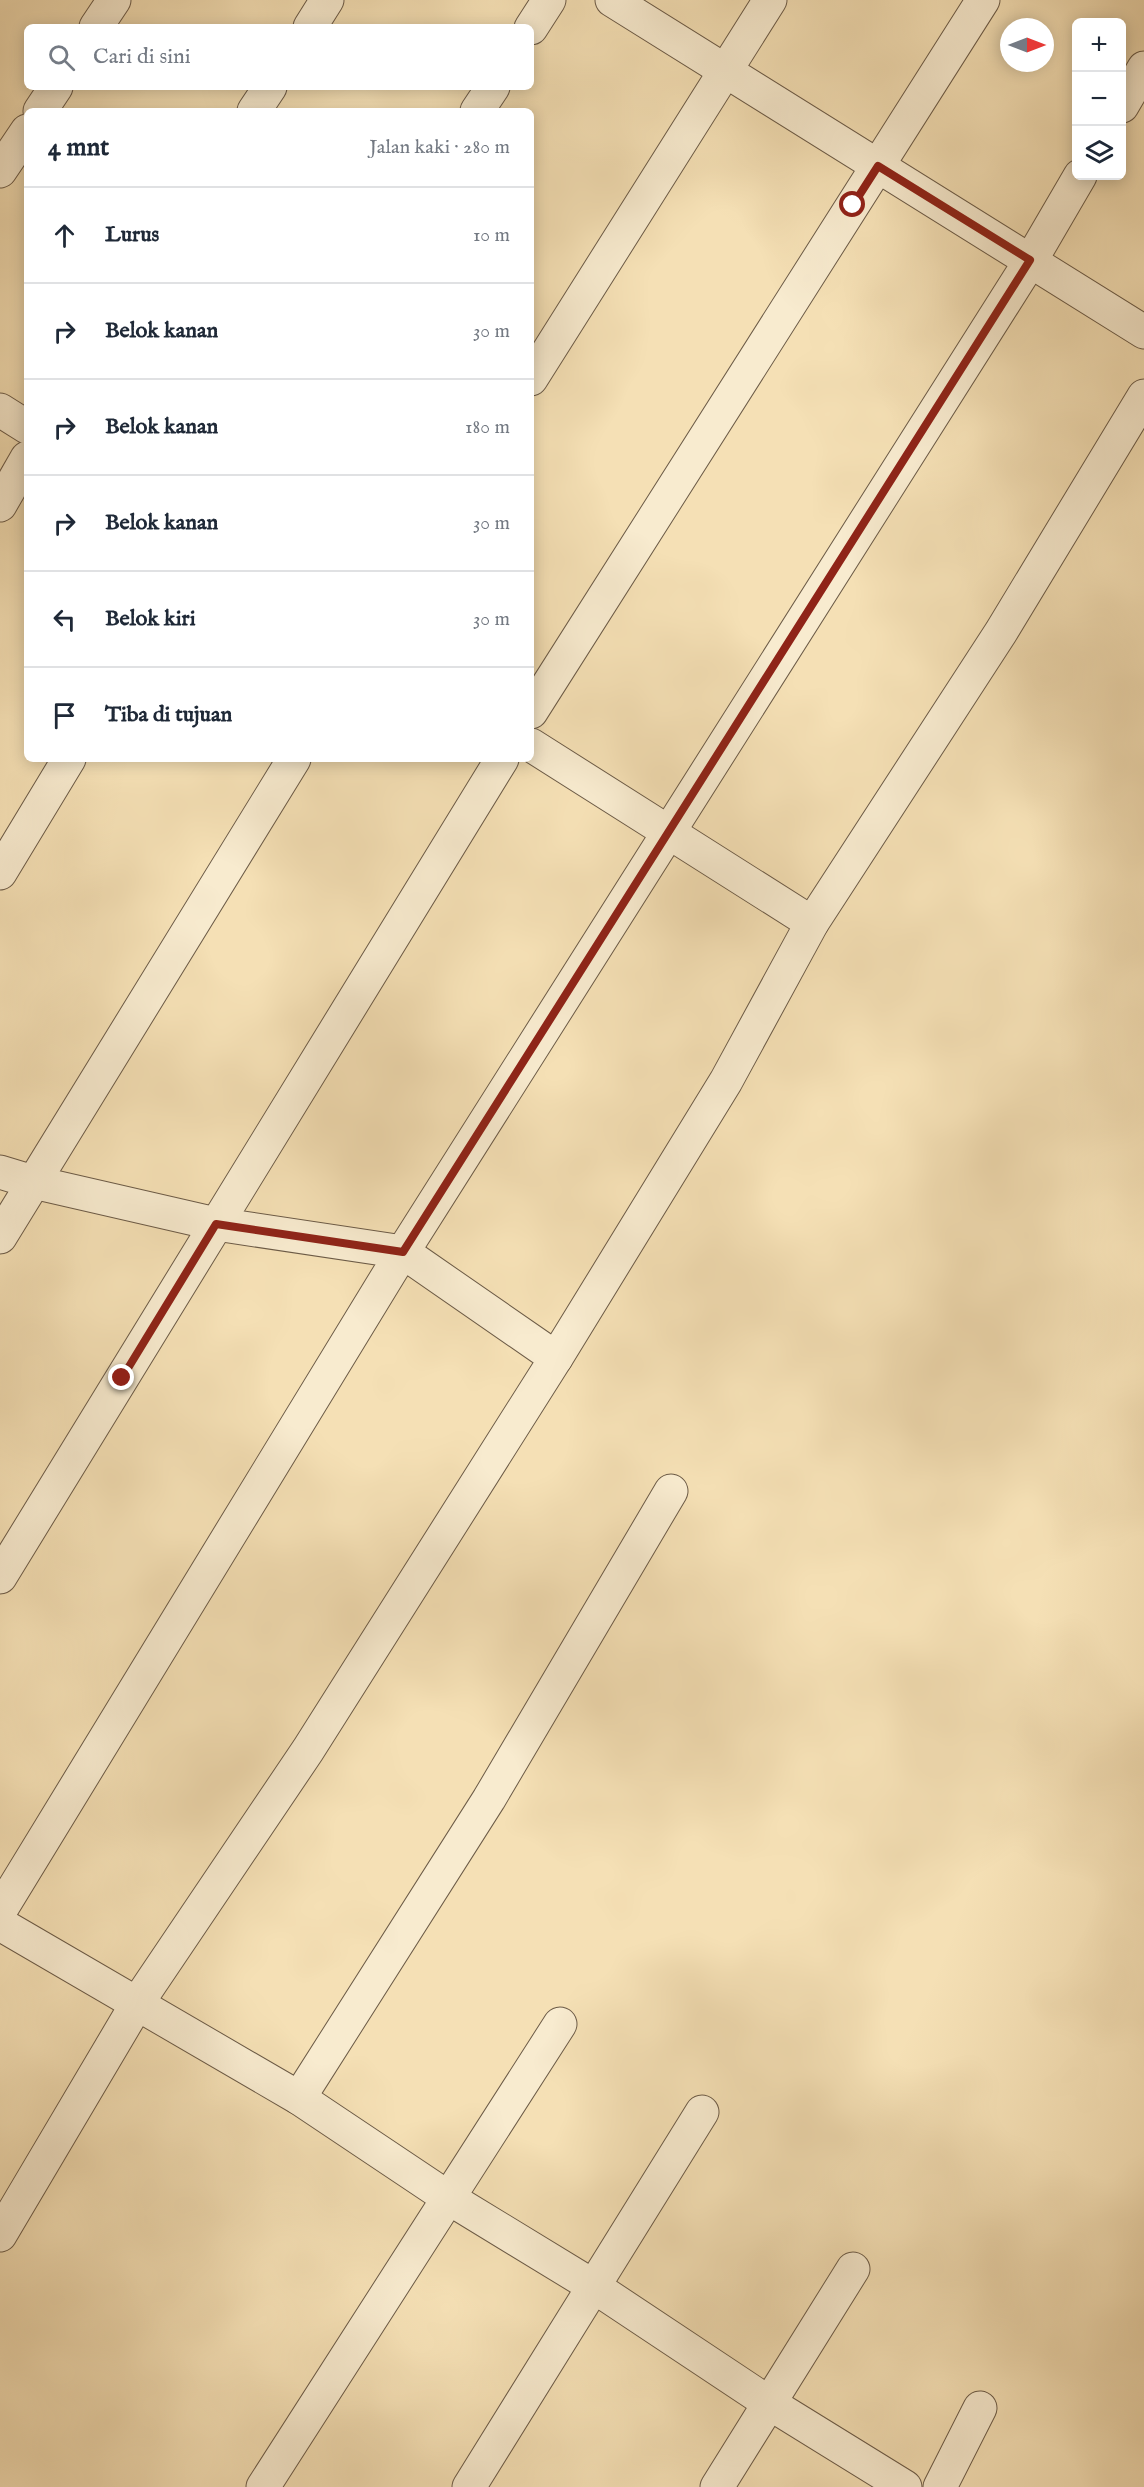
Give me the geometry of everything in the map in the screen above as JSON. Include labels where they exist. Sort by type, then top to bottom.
[{"type":"street","points":[[98,24],[114,0]]},
{"type":"street","points":[[312,24],[327,0]]},
{"type":"street","points":[[534,24],[549,0]]},
{"type":"street","points":[[612,0],[1144,332]]},
{"type":"street","points":[[534,374],[770,0]]},
{"type":"street","points":[[534,707],[983,0]]},
{"type":"street","points":[[1126,99],[1144,68]]},
{"type":"street","points":[[42,108],[54,90]]},
{"type":"street","points":[[256,108],[268,90]]},
{"type":"street","points":[[479,108],[491,90]]},
{"type":"street","points":[[0,171],[24,135]]},
{"type":"street","points":[[0,1911],[403,1252],[670,833],[1030,260],[1078,180]]},
{"type":"street","points":[[0,2235],[138,2002],[308,1750],[556,1358],[726,1081],[813,922],[1001,632],[1144,396]]},
{"type":"street","points":[[0,410],[24,425]]},
{"type":"street","points":[[0,506],[24,464]]},
{"type":"street","points":[[534,748],[813,922]]},
{"type":"street","points":[[0,873],[67,762]]},
{"type":"street","points":[[0,1237],[292,762]]},
{"type":"street","points":[[0,1577],[500,762]]},
{"type":"street","points":[[0,1172],[33,1182],[216,1224],[403,1252],[556,1358]]},
{"type":"street","points":[[299,2098],[489,1799],[671,1491]]},
{"type":"street","points":[[0,1924],[138,2002],[299,2098],[447,2197],[593,2286],[770,2403],[904,2487]]},
{"type":"street","points":[[263,2487],[560,2024]]},
{"type":"street","points":[[469,2487],[702,2112]]},
{"type":"street","points":[[717,2487],[853,2269]]},
{"type":"street","points":[[940,2487],[980,2408]]},
{"type":"route","points":[[122,1378],[216,1224],[403,1252],[1030,260],[878,166],[853,205]]}]
